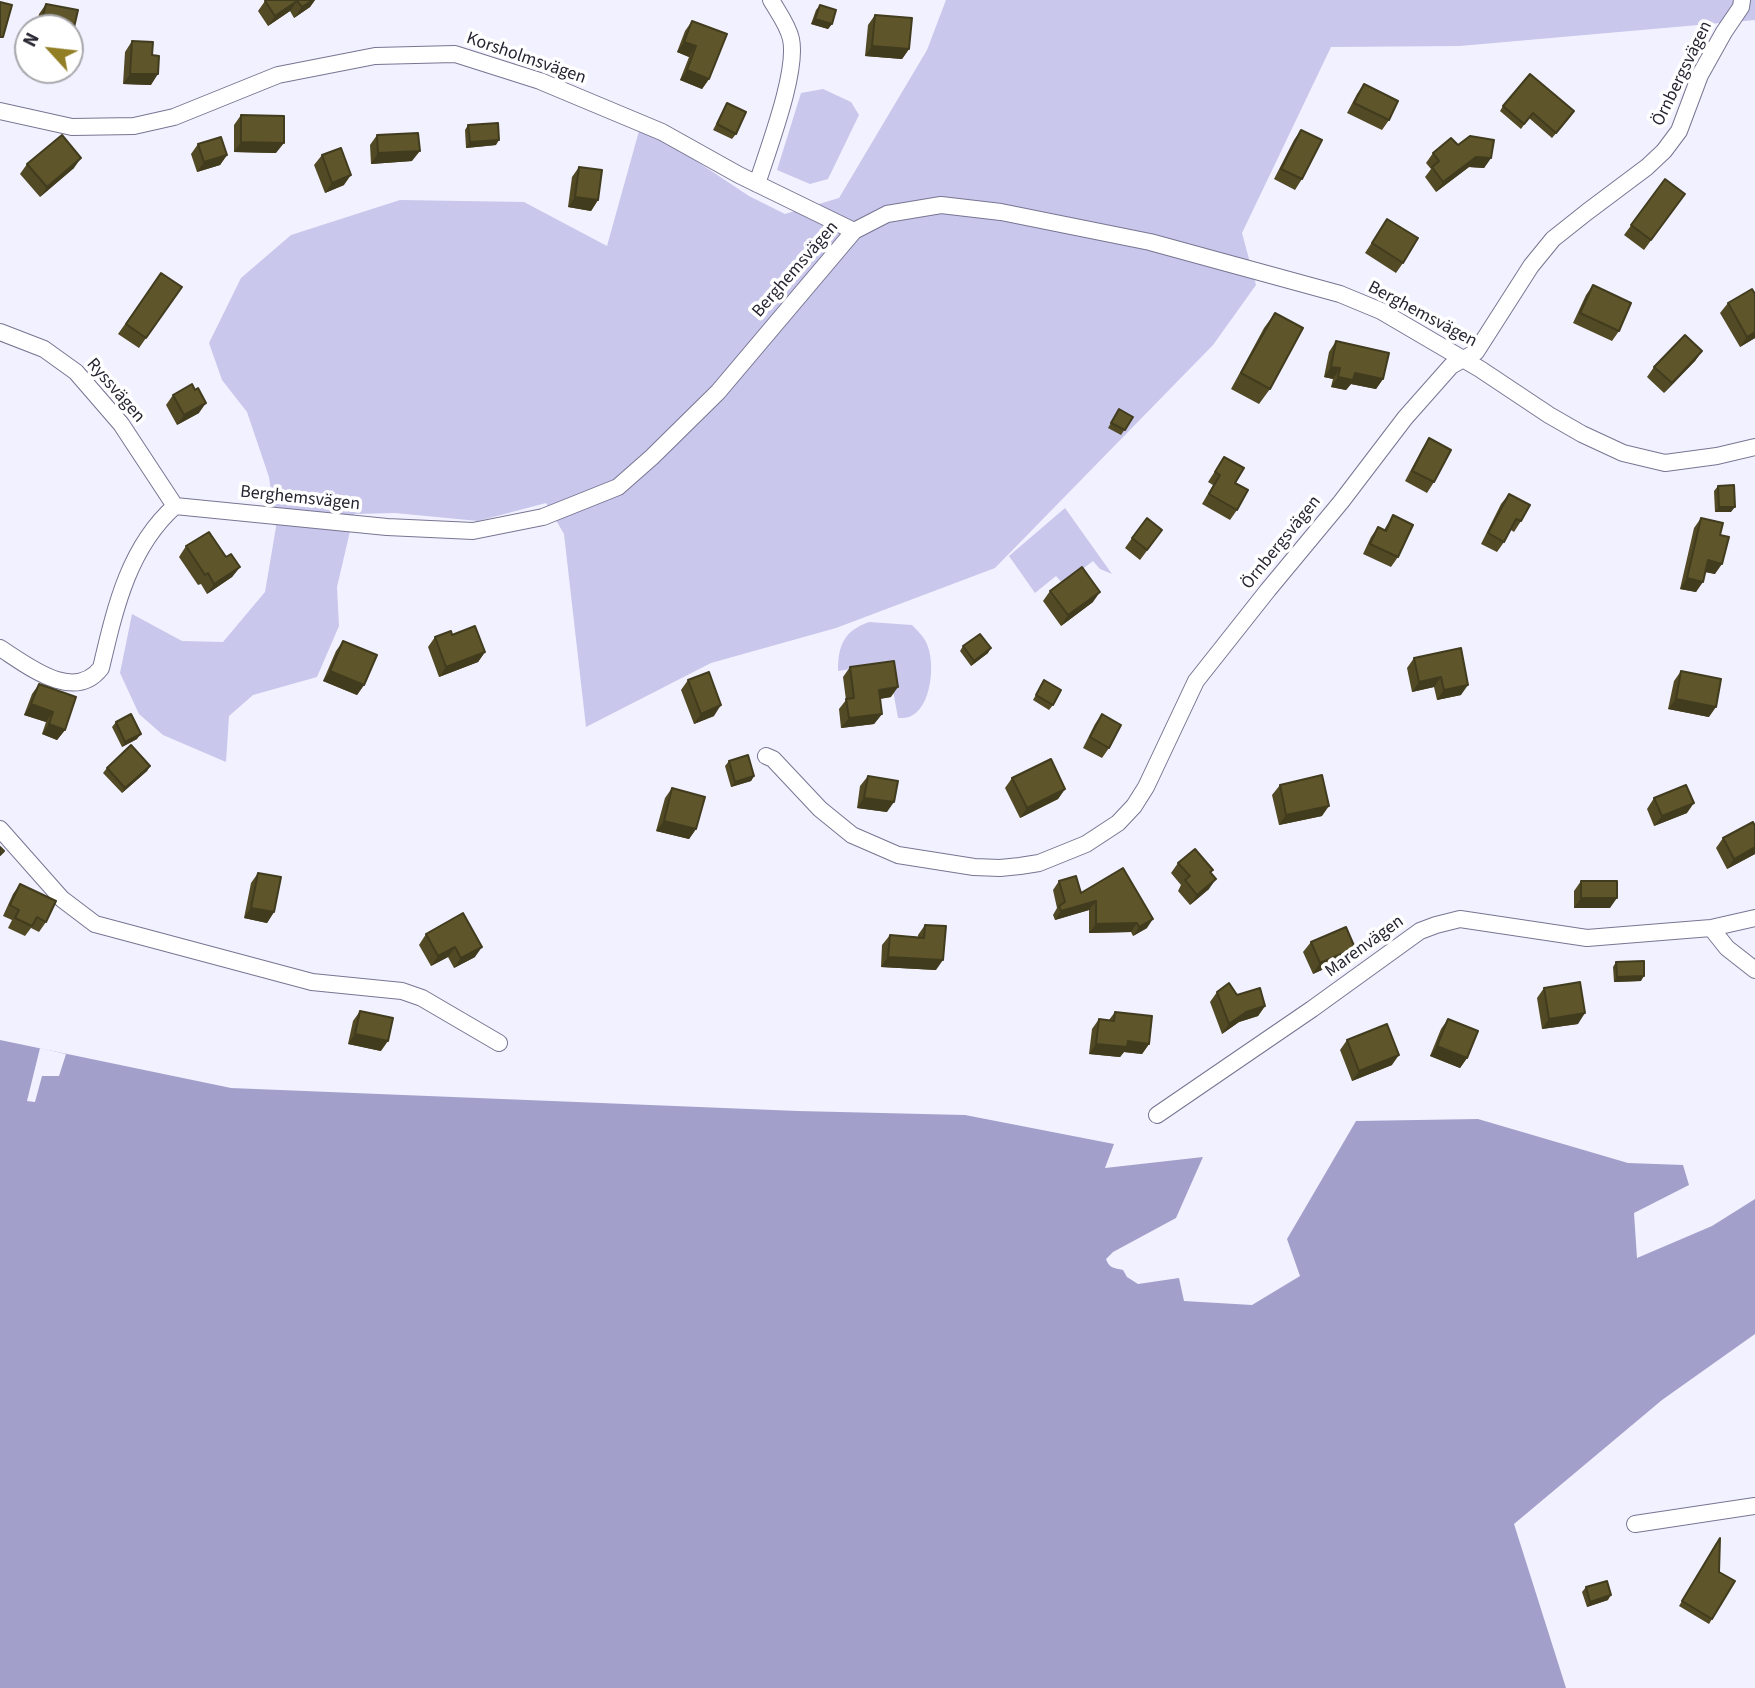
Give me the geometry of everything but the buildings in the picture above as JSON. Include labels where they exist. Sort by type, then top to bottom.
[{"type":"street","points":[[757,184],[793,57],[791,38],[771,0]]},
{"type":"street","name":"Örnbergsvägen","points":[[766,756],[773,759],[820,810],[852,835],[898,855],[974,867],[1000,868],[1039,863],[1086,844],[1118,823],[1134,806],[1146,787],[1196,681],[1341,502],[1405,418],[1451,366],[1476,352],[1531,266],[1553,239],[1664,151],[1679,131],[1700,75],[1741,7],[1742,0]]},
{"type":"street","name":"Korsholmsvägen","points":[[0,111],[72,127],[134,126],[174,117],[278,75],[375,56],[455,54],[540,81],[662,132],[757,184],[855,231]]},
{"type":"street","name":"Berghemsvägen","points":[[175,506],[387,527],[473,531],[543,517],[618,487],[652,457],[718,392],[855,231],[887,214],[941,205],[1002,212],[1089,228],[1340,294],[1381,311],[1480,369],[1549,415],[1623,453],[1665,463],[1717,456],[1755,447]]},
{"type":"street","name":"Ryssvägen","points":[[0,332],[44,349],[76,372],[121,424],[175,506]]},
{"type":"street","points":[[0,648],[43,675],[59,681],[75,683],[88,681],[95,676],[101,668],[117,603],[128,575],[152,531],[161,518],[175,506]]},
{"type":"street","points":[[0,829],[61,899],[95,924],[312,982],[402,991],[422,998],[499,1043]]},
{"type":"street","name":"Marenvägen","points":[[1157,1115],[1420,931],[1436,925],[1452,920],[1472,920],[1587,938],[1711,928],[1755,918]]},
{"type":"street","points":[[1711,928],[1727,948],[1755,970]]},
{"type":"street","points":[[1635,1524],[1755,1506]]},
{"type":"shaded area","points":[[946,0],[1755,0],[1755,20],[1460,46],[1331,47],[1242,233],[1256,285],[1213,345],[995,568],[836,628],[711,663],[586,727],[564,534],[546,503],[478,521],[395,513],[354,514],[337,587],[339,626],[317,677],[253,695],[229,716],[226,762],[163,735],[139,714],[120,673],[132,614],[182,641],[223,642],[265,592],[276,527],[269,477],[247,412],[222,380],[209,343],[241,278],[291,235],[400,200],[524,202],[607,246],[639,131],[669,143],[749,196],[785,214],[839,198],[927,50]]},
{"type":"shaded area","points":[[823,89],[851,102],[859,115],[828,179],[810,184],[777,170],[801,93]]},
{"type":"shaded area","points":[[1065,508],[1112,574],[1100,569],[1093,561],[1063,584],[1056,576],[1035,593],[1009,556]]},
{"type":"shaded area","points":[[869,622],[912,625],[926,642],[931,661],[930,684],[923,705],[909,717],[898,718],[888,663],[838,671],[839,654],[844,640],[854,630]]},
{"type":"shaded area","points":[[0,1040],[231,1088],[798,1111],[965,1115],[1114,1144],[1105,1168],[1203,1157],[1176,1218],[1113,1252],[1106,1259],[1110,1266],[1123,1270],[1127,1277],[1138,1284],[1179,1278],[1184,1301],[1252,1305],[1300,1276],[1287,1239],[1356,1121],[1478,1119],[1628,1163],[1683,1165],[1689,1185],[1634,1213],[1637,1258],[1712,1226],[1755,1199],[1755,1334],[1662,1400],[1514,1524],[1566,1688],[0,1688]]},
{"type":"pier","points":[[40,1048],[66,1054],[59,1076],[42,1076],[35,1102],[27,1101]]}]
